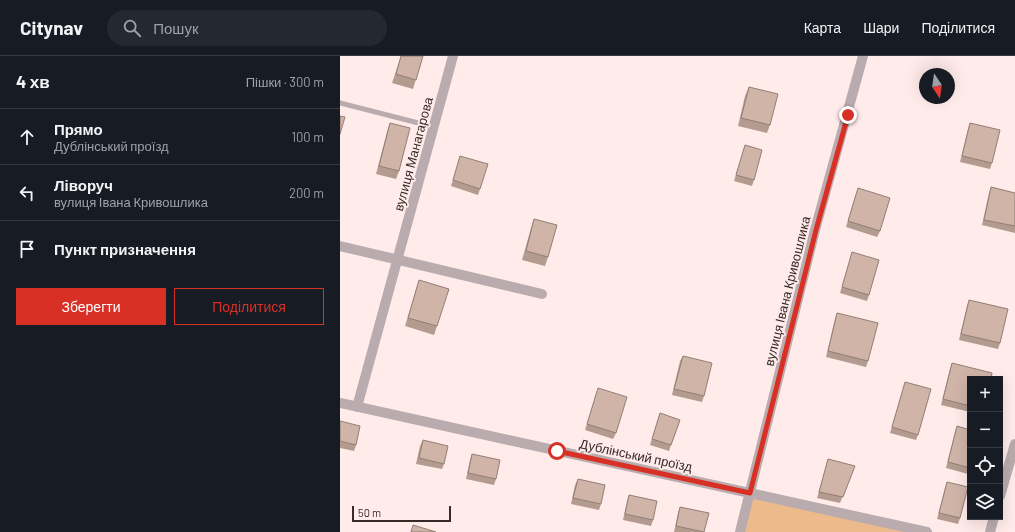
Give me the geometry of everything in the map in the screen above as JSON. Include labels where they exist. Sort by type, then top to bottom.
[{"type":"street","name":"вулиця Манагарова","points":[[358,407],[454,56]]},
{"type":"street","name":"вулиця Івана Кривошлика","points":[[740,532],[816,230],[863,56]]},
{"type":"street","points":[[340,246],[542,294]]},
{"type":"street","name":"Дублінський проїзд","points":[[340,403],[927,532]]},
{"type":"street","points":[[1003,486],[1015,444]]},
{"type":"street","points":[[990,532],[993,520]]},
{"type":"lane","points":[[340,103],[434,127]]},
{"type":"shaded area","points":[[750,493],[927,532],[741,532]]},
{"type":"building","points":[[401,56],[423,56],[416,80],[396,74]]},
{"type":"building","points":[[749,87],[778,94],[770,125],[741,118]]},
{"type":"building","points":[[340,116],[345,117],[340,134]]},
{"type":"building","points":[[390,123],[410,128],[399,171],[379,166]]},
{"type":"building","points":[[970,123],[1000,130],[992,163],[962,156]]},
{"type":"building","points":[[745,145],[762,150],[754,180],[736,175]]},
{"type":"building","points":[[460,156],[488,164],[480,189],[453,180]]},
{"type":"building","points":[[991,187],[1015,193],[1015,226],[984,220]]},
{"type":"building","points":[[858,188],[890,198],[880,231],[848,221]]},
{"type":"building","points":[[534,219],[557,225],[548,257],[526,251]]},
{"type":"building","points":[[852,252],[879,260],[869,295],[842,287]]},
{"type":"building","points":[[419,280],[449,289],[437,326],[408,318]]},
{"type":"building","points":[[969,300],[1008,309],[1000,343],[961,334]]},
{"type":"building","points":[[837,313],[878,323],[868,361],[828,351]]},
{"type":"building","points":[[683,356],[712,363],[704,396],[674,389]]},
{"type":"building","points":[[952,363],[992,373],[992,376],[967,376],[967,405],[943,399]]},
{"type":"building","points":[[905,382],[931,389],[918,435],[892,427]]},
{"type":"building","points":[[598,388],[627,397],[616,433],[587,424]]},
{"type":"building","points":[[660,413],[680,420],[671,445],[652,439]]},
{"type":"building","points":[[340,421],[360,426],[356,445],[340,441]]},
{"type":"building","points":[[957,426],[967,429],[967,467],[948,462]]},
{"type":"building","points":[[423,440],[448,446],[444,464],[419,458]]},
{"type":"building","points":[[472,454],[500,460],[496,479],[468,473]]},
{"type":"building","points":[[828,459],[855,466],[843,497],[819,492]]},
{"type":"building","points":[[578,479],[605,485],[601,504],[573,498]]},
{"type":"building","points":[[947,482],[967,487],[960,518],[939,513]]},
{"type":"building","points":[[629,495],[657,501],[653,520],[625,514]]},
{"type":"building","points":[[680,507],[709,513],[704,532],[676,526]]},
{"type":"building","points":[[413,525],[436,532],[411,532]]},
{"type":"route","points":[[557,451],[750,493],[816,230],[848,115]]}]
